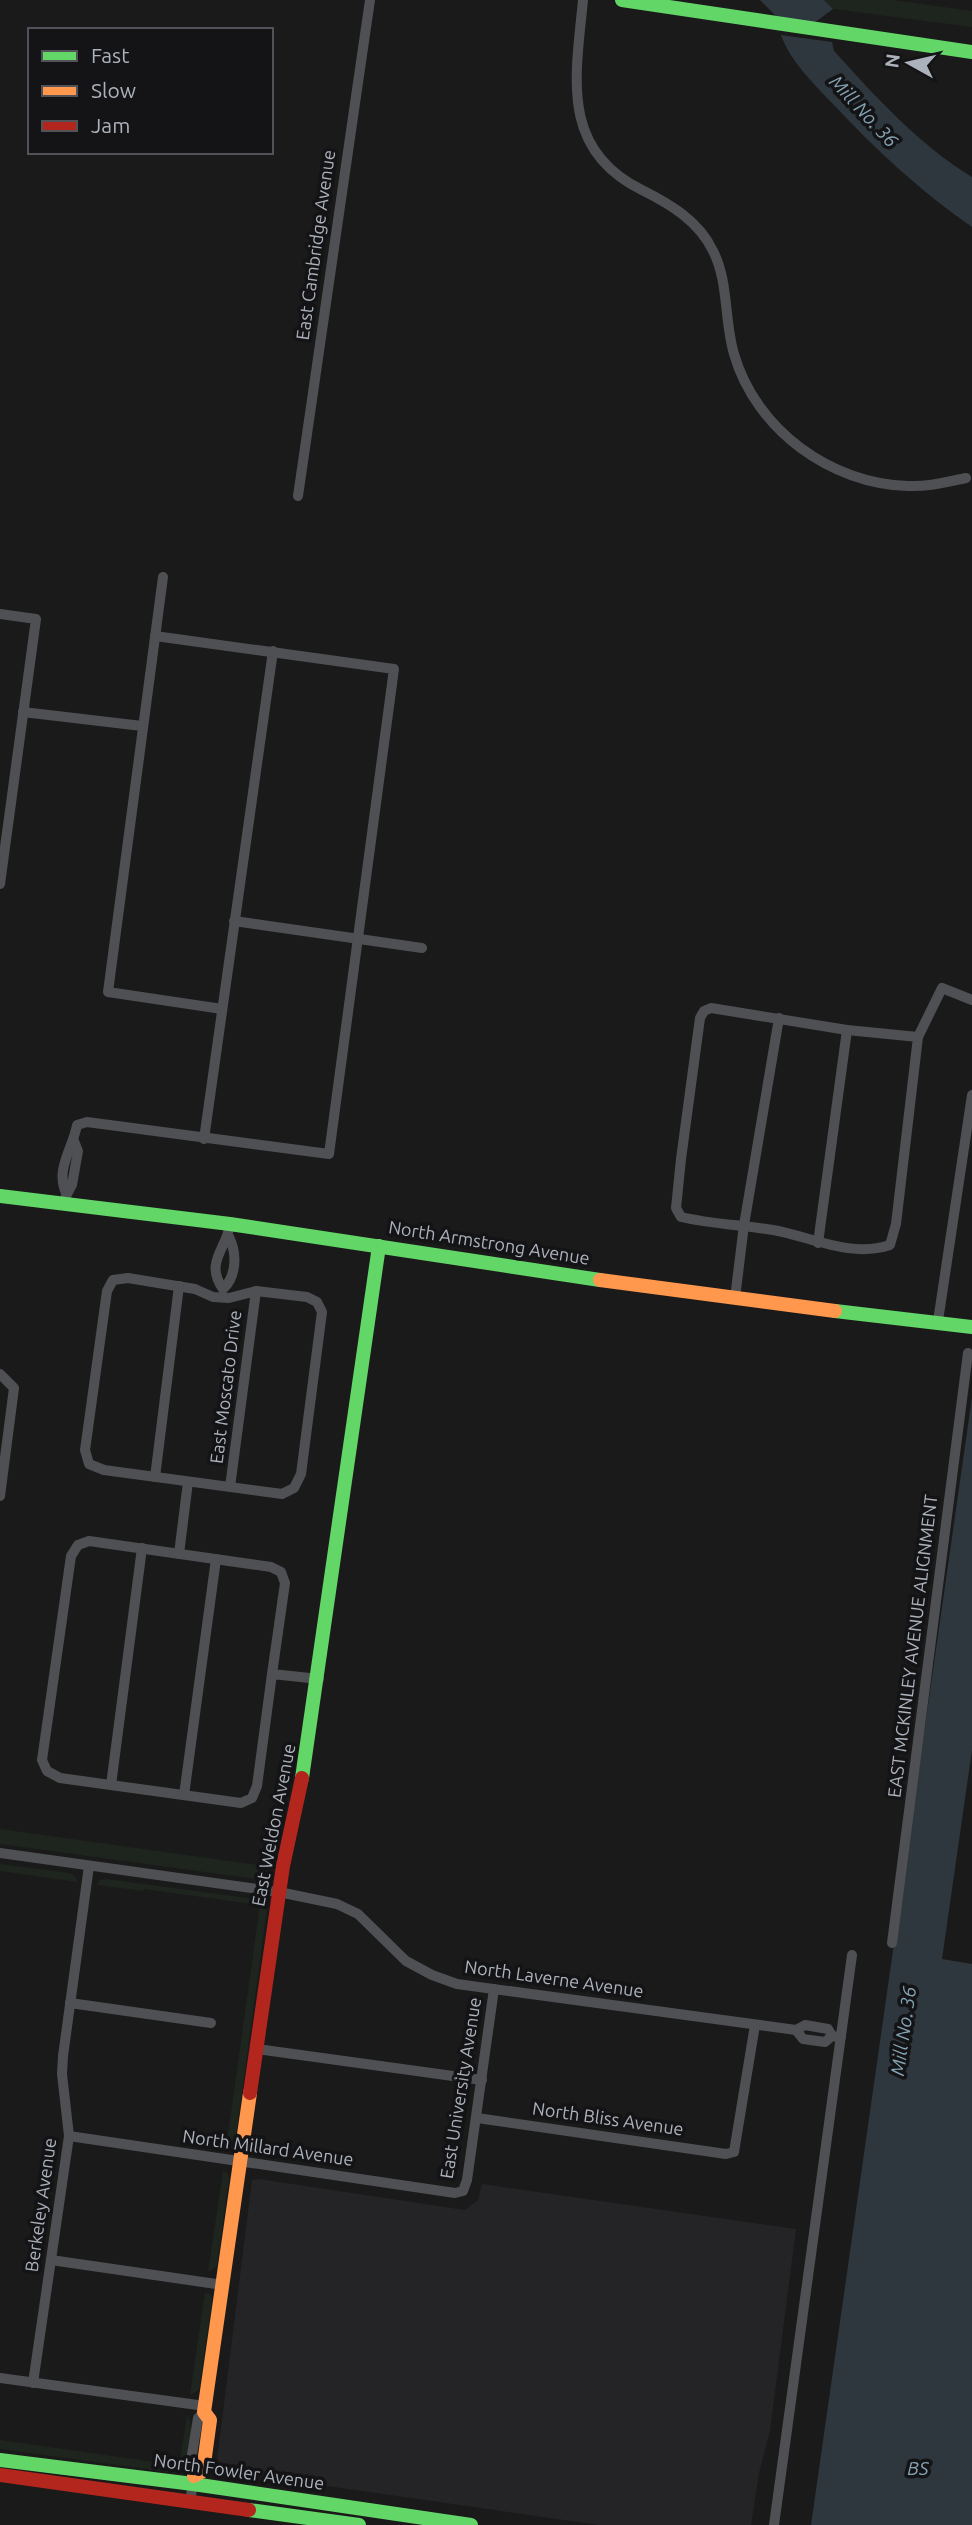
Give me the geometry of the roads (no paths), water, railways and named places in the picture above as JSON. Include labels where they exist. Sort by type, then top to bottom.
[{"type":"street","name":"East Cambridge Avenue","points":[[298,496],[370,0]]},
{"type":"street","points":[[583,0],[575,88],[583,130],[603,160],[620,176],[685,215],[713,250],[720,269],[728,331],[735,358],[760,408],[799,448],[853,475],[885,484],[908,486],[933,485],[966,478]]},
{"type":"street","points":[[622,0],[972,51]]},
{"type":"street","points":[[163,577],[108,992],[222,1009]]},
{"type":"street","points":[[0,614],[36,619],[0,884]]},
{"type":"street","points":[[65,1198],[61,1184],[67,1149],[74,1141],[77,1125],[87,1122],[329,1154],[394,669],[155,636]]},
{"type":"street","points":[[204,1139],[273,651]]},
{"type":"street","points":[[23,712],[142,726]]},
{"type":"street","points":[[234,921],[422,948]]},
{"type":"street","points":[[918,1037],[847,1030],[711,1008],[704,1011],[700,1018],[676,1208],[681,1217],[781,1231],[818,1243],[863,1250],[890,1245],[896,1224],[918,1037],[942,988],[972,1000]]},
{"type":"street","points":[[735,1298],[744,1225],[779,1018]]},
{"type":"street","points":[[818,1243],[847,1030]]},
{"type":"street","points":[[938,1321],[972,1095]]},
{"type":"street","name":"North Armstrong Avenue","points":[[0,1196],[65,1198],[230,1231],[379,1246],[735,1298],[972,1327]]},
{"type":"street","points":[[222,1293],[215,1277],[219,1249],[230,1231]]},
{"type":"street","points":[[222,1293],[231,1282],[236,1250],[230,1231]]},
{"type":"street","name":"East Weldon Avenue","points":[[190,2502],[194,2480],[202,2470],[210,2420],[204,2409],[283,1866],[307,1756],[319,1679],[379,1246]]},
{"type":"street","points":[[217,1268],[233,1270]]},
{"type":"street","points":[[128,1278],[179,1286],[222,1293],[229,1298],[256,1291],[307,1297],[317,1302],[322,1312],[319,1339],[301,1474],[294,1488],[282,1493],[230,1487],[104,1470],[89,1464],[85,1450],[107,1292],[113,1280],[128,1278]]},
{"type":"street","points":[[155,1477],[179,1286]]},
{"type":"street","name":"East Moscato Drive","points":[[230,1487],[256,1291]]},
{"type":"street","name":"EAST MCKINLEY AVENUE ALIGNMENT","points":[[892,1943],[968,1353]]},
{"type":"street","points":[[0,1374],[14,1388],[0,1496]]},
{"type":"street","points":[[179,1554],[188,1482]]},
{"type":"street","points":[[89,1541],[142,1548],[271,1567],[281,1572],[285,1583],[257,1786],[252,1798],[241,1803],[60,1778],[47,1771],[43,1759],[44,1746],[71,1556],[78,1545],[89,1541]]},
{"type":"street","points":[[111,1785],[142,1548]]},
{"type":"street","points":[[184,1795],[216,1559]]},
{"type":"street","points":[[272,1674],[319,1679]]},
{"type":"street","name":"North Laverne Avenue","points":[[0,1853],[279,1892],[337,1904],[358,1914],[406,1961],[457,1984],[796,2031],[803,2039],[825,2042],[836,2037]]},
{"type":"street","name":"Berkeley Avenue","points":[[33,2382],[69,2136],[62,2074],[89,1866]]},
{"type":"street","points":[[774,2525],[836,2037],[852,1955]]},
{"type":"street","name":"East University Avenue","points":[[463,2191],[477,2118],[494,1989]]},
{"type":"street","points":[[70,2003],[211,2023]]},
{"type":"street","name":"North Bliss Avenue","points":[[477,2118],[726,2154],[734,2152],[755,2025]]},
{"type":"street","points":[[257,2049],[482,2080]]},
{"type":"street","name":"North Millard Avenue","points":[[69,2136],[456,2193],[463,2191]]},
{"type":"street","points":[[51,2260],[223,2285]]},
{"type":"street","points":[[0,2378],[204,2409]]},
{"type":"street","name":"North Fowler Avenue","points":[[0,2460],[194,2480],[471,2525]]},
{"type":"street","name":"North Fowler Avenue","points":[[0,2476],[359,2525]]},
{"type":"water","points":[[760,0],[824,0],[833,9],[814,23],[778,18]]},
{"type":"water","name":"Mill No. 36","points":[[781,35],[832,42],[834,51],[899,119],[934,150],[972,177],[972,227],[916,184],[865,137],[803,72]]},
{"type":"water","points":[[972,1397],[972,1750],[942,1959],[972,1964],[972,2525],[811,2525]]},
{"type":"water label","name":"BS","points":[[918,2468]]}]
